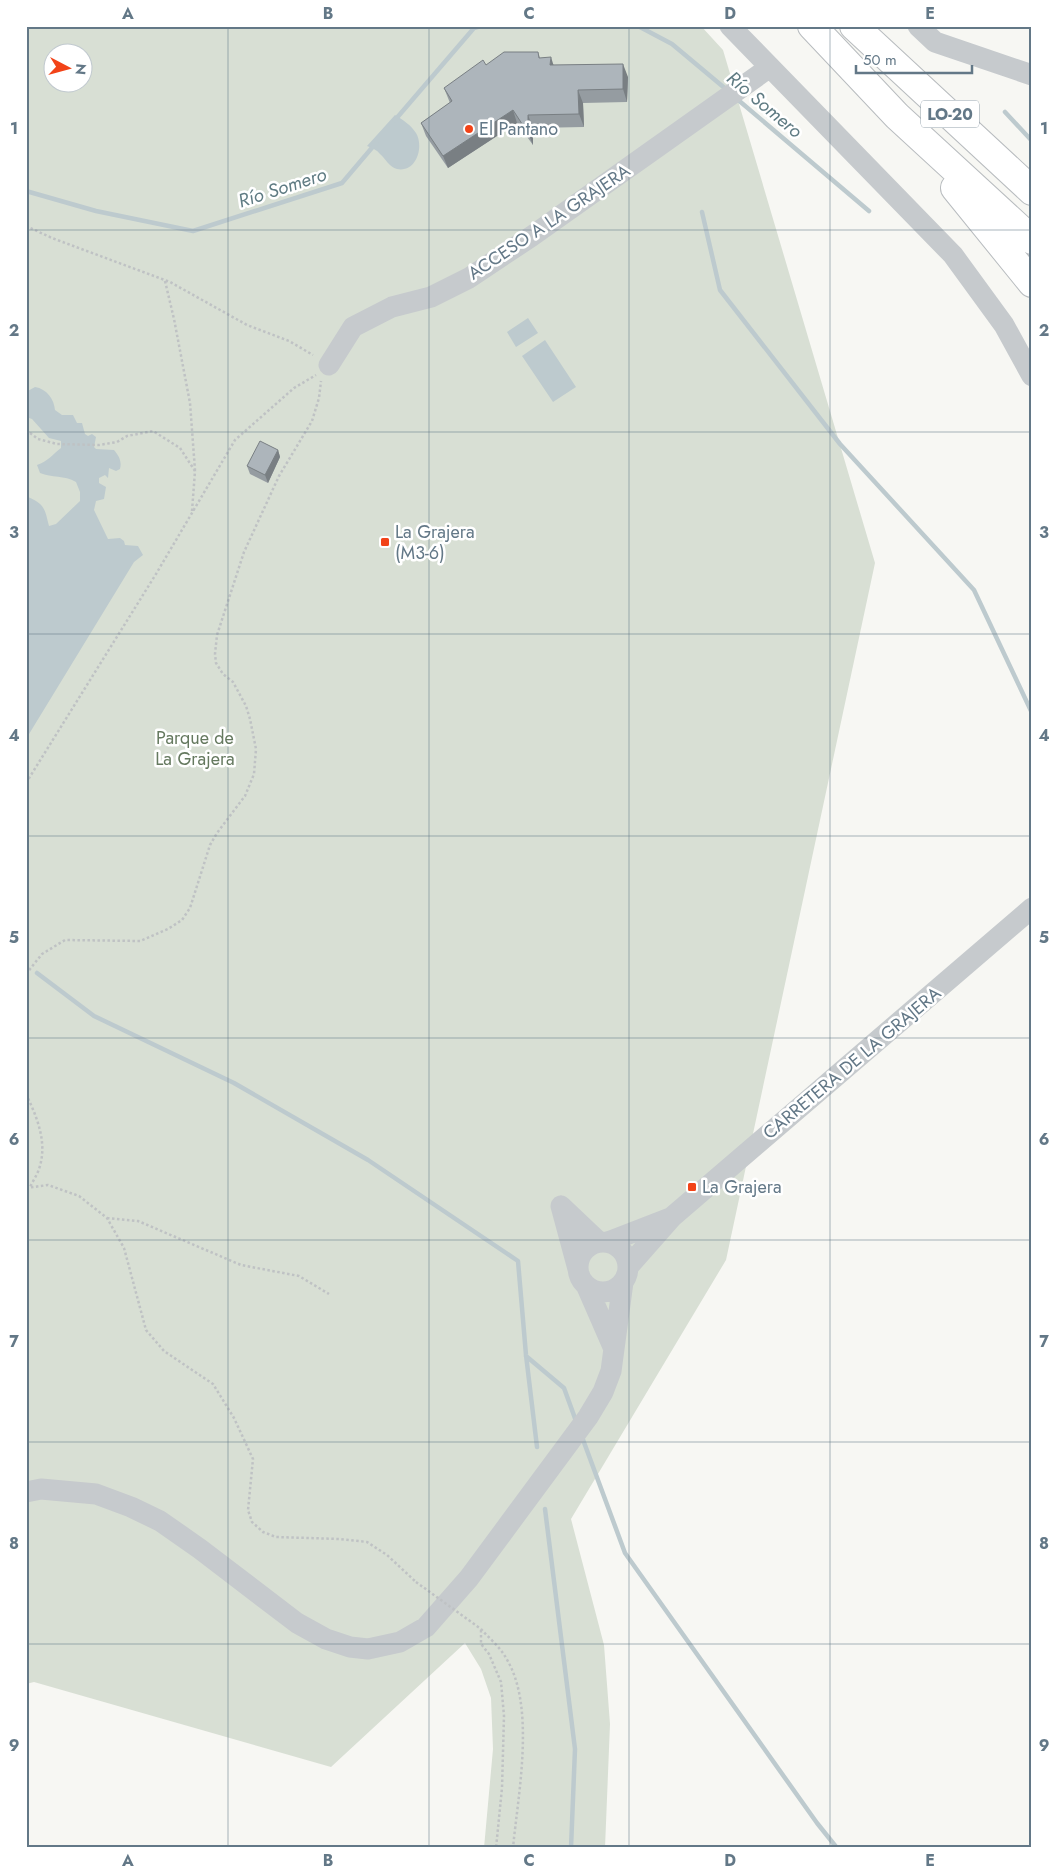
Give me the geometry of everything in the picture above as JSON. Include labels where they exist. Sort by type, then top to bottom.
[{"type":"highway","name":"LO-20","points":[[812,26],[898,116],[1032,240]]},
{"type":"highway","name":"LO-20","points":[[861,32],[1032,191]]},
{"type":"highway","points":[[861,32],[1032,180]]},
{"type":"highway","points":[[898,116],[1032,283]]},
{"type":"street","points":[[730,26],[953,255],[1004,325],[1032,376]]},
{"type":"street","points":[[918,26],[935,42],[1032,75]]},
{"type":"street","name":"ACCESO A LA GRAJERA","points":[[326,368],[353,328],[392,307],[431,297],[469,278],[532,236],[770,68]]},
{"type":"street","name":"CARRETERA DE LA GRAJERA","points":[[625,1275],[672,1216],[1032,908]]},
{"type":"street","points":[[26,1492],[41,1489],[96,1494],[131,1507],[160,1521],[297,1623],[326,1639],[350,1647],[368,1649],[384,1646],[400,1642],[426,1628],[469,1578],[588,1418],[603,1392],[611,1371],[615,1351],[627,1259],[616,1246],[604,1242],[561,1206],[583,1278],[615,1351]]},
{"type":"street","name":"CARRETERA DE LA GRAJERA","points":[[604,1242],[672,1216]]},
{"type":"street","points":[[604,1242],[591,1245],[580,1257],[583,1278],[594,1291],[610,1291],[625,1275]]},
{"type":"path","points":[[26,226],[52,238],[164,280],[247,325],[289,342],[326,368]]},
{"type":"path","points":[[164,280],[174,319],[190,403],[195,471],[192,512]]},
{"type":"path","points":[[26,783],[156,574],[235,440],[294,388],[326,368]]},
{"type":"path","points":[[26,974],[42,954],[65,940],[140,941],[168,929],[182,920],[190,908],[210,845],[216,833],[245,796],[254,774],[256,749],[250,719],[246,706],[233,682],[223,674],[216,663],[216,635],[248,543],[279,476],[312,421],[326,368]]},
{"type":"path","points":[[26,430],[38,439],[57,444],[117,442],[127,436],[154,431],[180,448],[195,471]]},
{"type":"path","points":[[26,1094],[35,1113],[43,1142],[39,1169],[28,1187]]},
{"type":"path","points":[[28,1187],[48,1185],[79,1196],[106,1218],[124,1248],[146,1330],[164,1351],[212,1384],[234,1418],[253,1459],[248,1510],[252,1522],[263,1532],[276,1537],[340,1539],[367,1542],[387,1555],[416,1582],[481,1629],[506,1657],[518,1684],[524,1736],[513,1848]]},
{"type":"path","points":[[106,1218],[138,1221],[241,1265],[299,1276],[329,1294]]},
{"type":"path","points":[[481,1629],[481,1644],[489,1654],[501,1682],[504,1716],[502,1788],[496,1848]]},
{"type":"green space","name":"Parque de La Grajera","points":[[26,26],[701,26],[723,50],[875,563],[726,1260],[571,1519],[604,1645],[610,1724],[605,1848],[484,1848],[493,1749],[491,1698],[481,1669],[465,1643],[331,1767],[34,1682],[26,1684]]},
{"type":"shaded area","points":[[395,115],[412,128],[418,138],[419,151],[417,157],[410,167],[404,169],[392,167],[377,151],[367,146]]},
{"type":"shaded area","points":[[528,318],[538,333],[516,347],[507,332]]},
{"type":"shaded area","points":[[545,340],[576,387],[553,402],[522,356]]},
{"type":"shaded area","points":[[35,387],[49,395],[55,410],[62,415],[73,415],[77,423],[82,423],[85,434],[88,436],[92,434],[96,437],[94,447],[96,449],[114,450],[117,454],[121,466],[120,469],[116,471],[109,468],[108,478],[105,475],[99,478],[99,483],[106,487],[104,499],[96,501],[94,510],[108,539],[120,538],[124,541],[125,545],[138,546],[143,555],[134,562],[26,739],[26,498],[28,497],[41,505],[49,526],[56,524],[80,501],[80,492],[76,482],[67,478],[40,473],[37,465],[47,460],[61,448],[61,441],[49,438],[32,419],[26,417],[26,392]]},
{"type":"building","points":[[504,52],[538,52],[539,58],[551,57],[550,65],[623,64],[623,89],[578,90],[579,114],[528,115],[528,133],[513,110],[443,156],[421,123],[452,101],[444,88],[483,60],[486,65]]},
{"type":"building","points":[[260,441],[278,450],[265,475],[247,466]]},
{"type":"waterway","name":"Río Somero","points":[[395,120],[474,28],[481,26]]},
{"type":"waterway","name":"Río Somero","points":[[638,26],[672,44],[727,90]]},
{"type":"waterway","name":"Río Somero","points":[[737,99],[869,211]]},
{"type":"waterway","points":[[1005,112],[1032,141]]},
{"type":"waterway","name":"Río Somero","points":[[26,191],[96,211],[193,231],[342,183],[376,143]]},
{"type":"waterway","points":[[702,212],[720,290],[840,444],[974,590],[1032,713]]},
{"type":"waterway","points":[[37,973],[94,1016],[234,1083],[368,1160],[518,1261],[526,1355],[537,1447]]},
{"type":"waterway","points":[[526,1356],[564,1388],[576,1421]]},
{"type":"waterway","points":[[582,1437],[625,1553],[817,1823],[837,1848]]},
{"type":"waterway","points":[[545,1509],[575,1749],[571,1848]]},
{"type":"place","name":"El Pantano","points":[[469,129]]},
{"type":"place","name":"La Grajera (M3-6)","points":[[385,542]]},
{"type":"place","name":"La Grajera","points":[[692,1187]]}]
